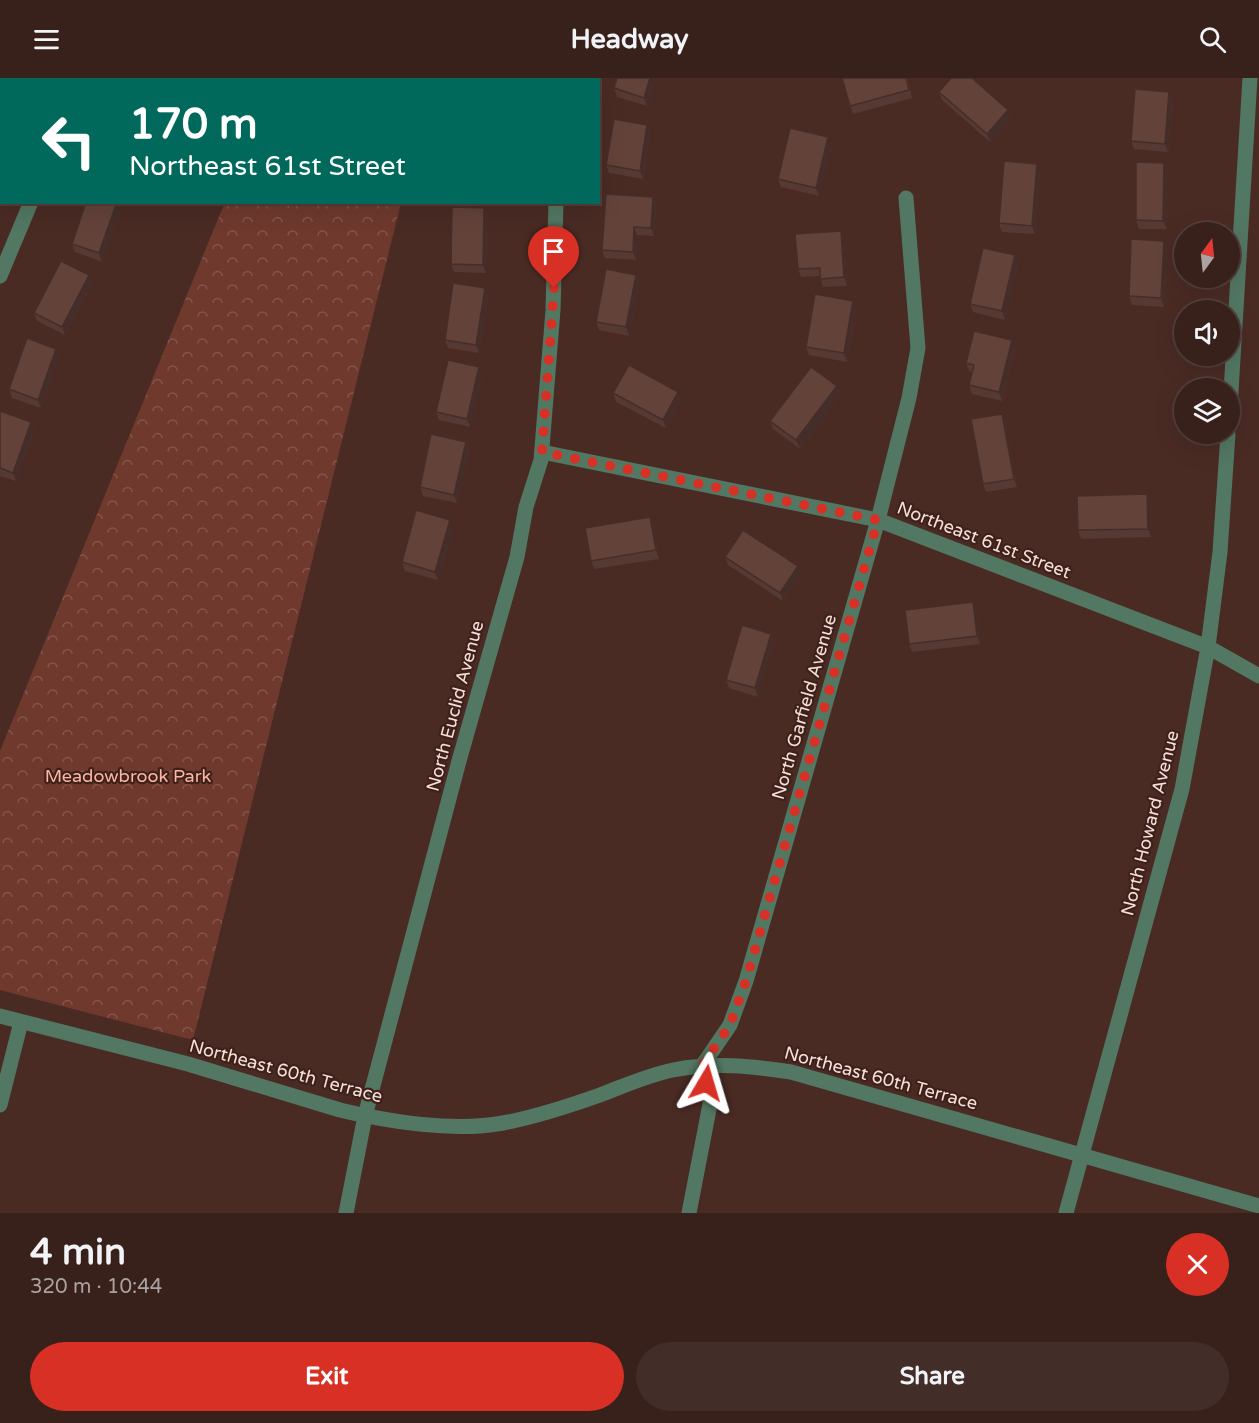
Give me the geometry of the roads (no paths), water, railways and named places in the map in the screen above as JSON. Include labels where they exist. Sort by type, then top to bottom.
[{"type":"street","points":[[1232,378],[1250,78]]},
{"type":"street","name":"North Garfield Avenue","points":[[702,1066],[730,1025],[746,981],[878,520],[909,398],[918,348],[906,198]]},
{"type":"street","points":[[0,276],[30,204]]},
{"type":"street","name":"North Euclid Avenue","points":[[346,1213],[366,1116],[459,761],[517,557],[526,507],[541,460],[553,310],[556,204]]},
{"type":"street","name":"North Howard Avenue","points":[[1066,1213],[1182,789],[1208,647],[1220,552],[1227,444]]},
{"type":"street","name":"Northeast 61st Street","points":[[542,452],[878,520],[1208,647],[1259,676]]},
{"type":"street","name":"Northeast 60th Terrace","points":[[0,1016],[188,1064],[366,1116],[425,1125],[502,1123],[578,1102],[629,1082],[673,1070],[702,1066],[747,1065],[791,1072],[1259,1206]]},
{"type":"street","points":[[0,1105],[21,1022]]},
{"type":"street","points":[[689,1213],[711,1099],[702,1066]]},
{"type":"park label","name":"Meadowbrook Park","points":[[128,776]]}]
